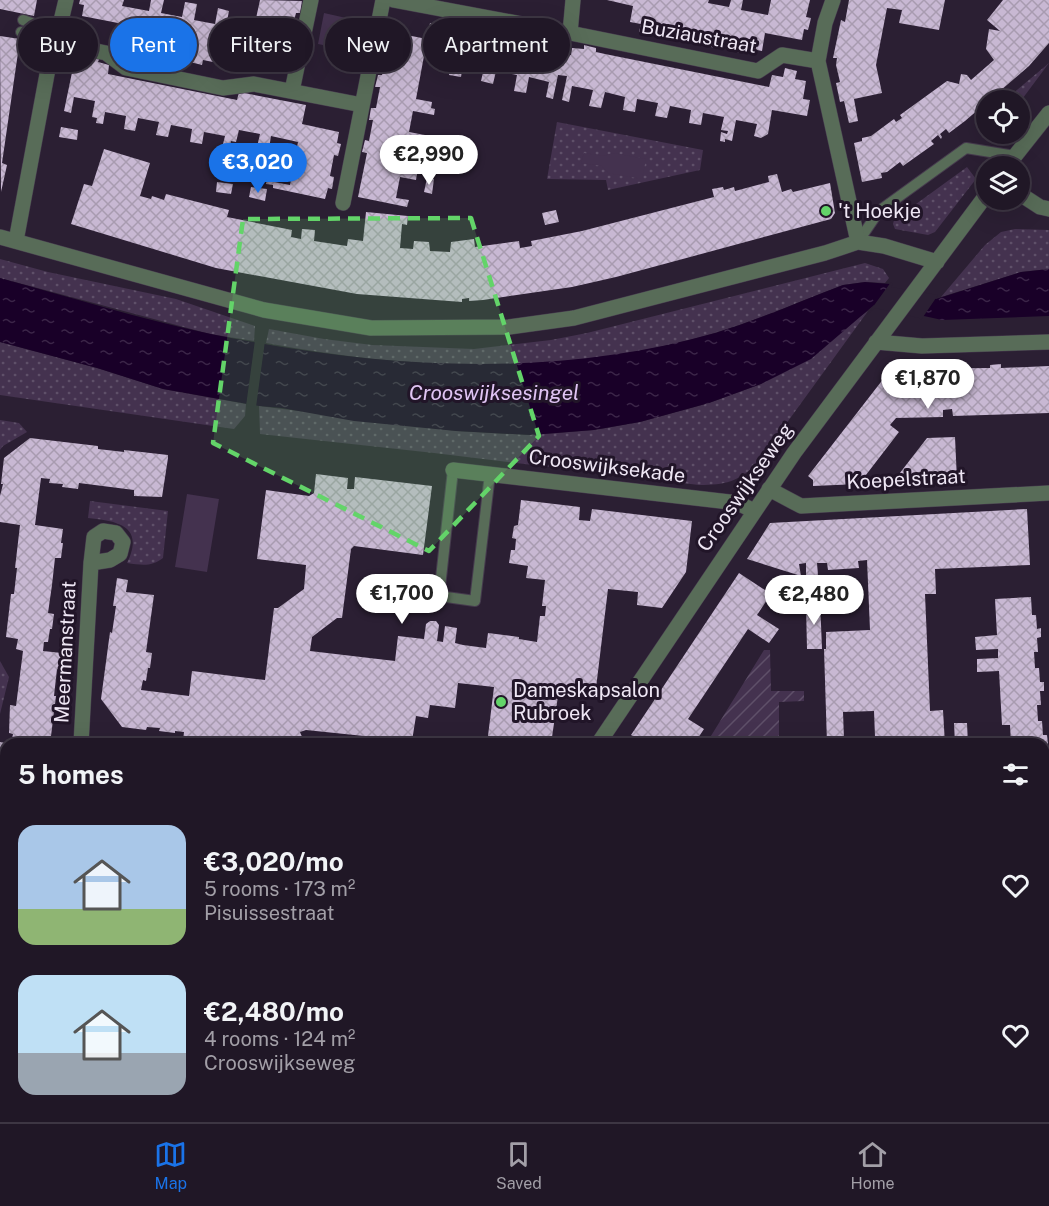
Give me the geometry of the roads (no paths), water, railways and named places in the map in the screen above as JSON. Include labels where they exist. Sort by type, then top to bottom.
[{"type":"street","points":[[62,18],[66,0]]},
{"type":"street","points":[[292,91],[311,0]]},
{"type":"street","points":[[343,203],[383,0]]},
{"type":"street","name":"Buziaustraat","points":[[393,0],[490,18]]},
{"type":"street","points":[[570,33],[573,0]]},
{"type":"street","points":[[833,0],[825,23],[818,61],[858,242]]},
{"type":"street","name":"Buziaustraat","points":[[570,33],[758,71],[782,55],[818,61]]},
{"type":"street","points":[[98,51],[106,53],[126,68],[223,88],[254,84],[362,105]]},
{"type":"street","points":[[16,241],[47,72]]},
{"type":"street","points":[[1015,156],[1049,113]]},
{"type":"street","points":[[1030,200],[1040,207],[1049,209]]},
{"type":"street","name":"Crooswijkseweg","points":[[602,738],[754,511],[976,209]]},
{"type":"street","points":[[0,237],[264,310],[371,328],[510,327],[574,318],[825,253],[858,242],[884,246],[937,262]]},
{"type":"street","points":[[876,342],[922,346],[1049,342]]},
{"type":"street","name":"Crooswijksekade","points":[[453,470],[738,503],[754,511]]},
{"type":"street","name":"Koepelstraat","points":[[770,489],[801,506],[1049,493]]},
{"type":"street","name":"Meermanstraat","points":[[81,738],[91,563]]},
{"type":"lane","points":[[858,242],[879,212],[966,148],[994,156]]},
{"type":"lane","points":[[453,470],[439,596],[475,601],[490,474]]},
{"type":"water","name":"Crooswijksesingel","points":[[1049,269],[1049,316],[942,320],[874,305],[811,359],[761,384],[709,403],[640,422],[594,430],[531,435],[456,431],[354,421],[259,406],[163,389],[97,368],[0,342],[0,278],[158,322],[274,346],[400,361],[463,364],[527,363],[590,358],[653,348],[731,328],[843,285],[865,282],[890,284],[887,289],[936,299],[1021,272]]},
{"type":"place","name":"'t Hoekje","points":[[826,211]]},
{"type":"place","name":"Dameskapsalon Rubroek","points":[[501,702]]}]
